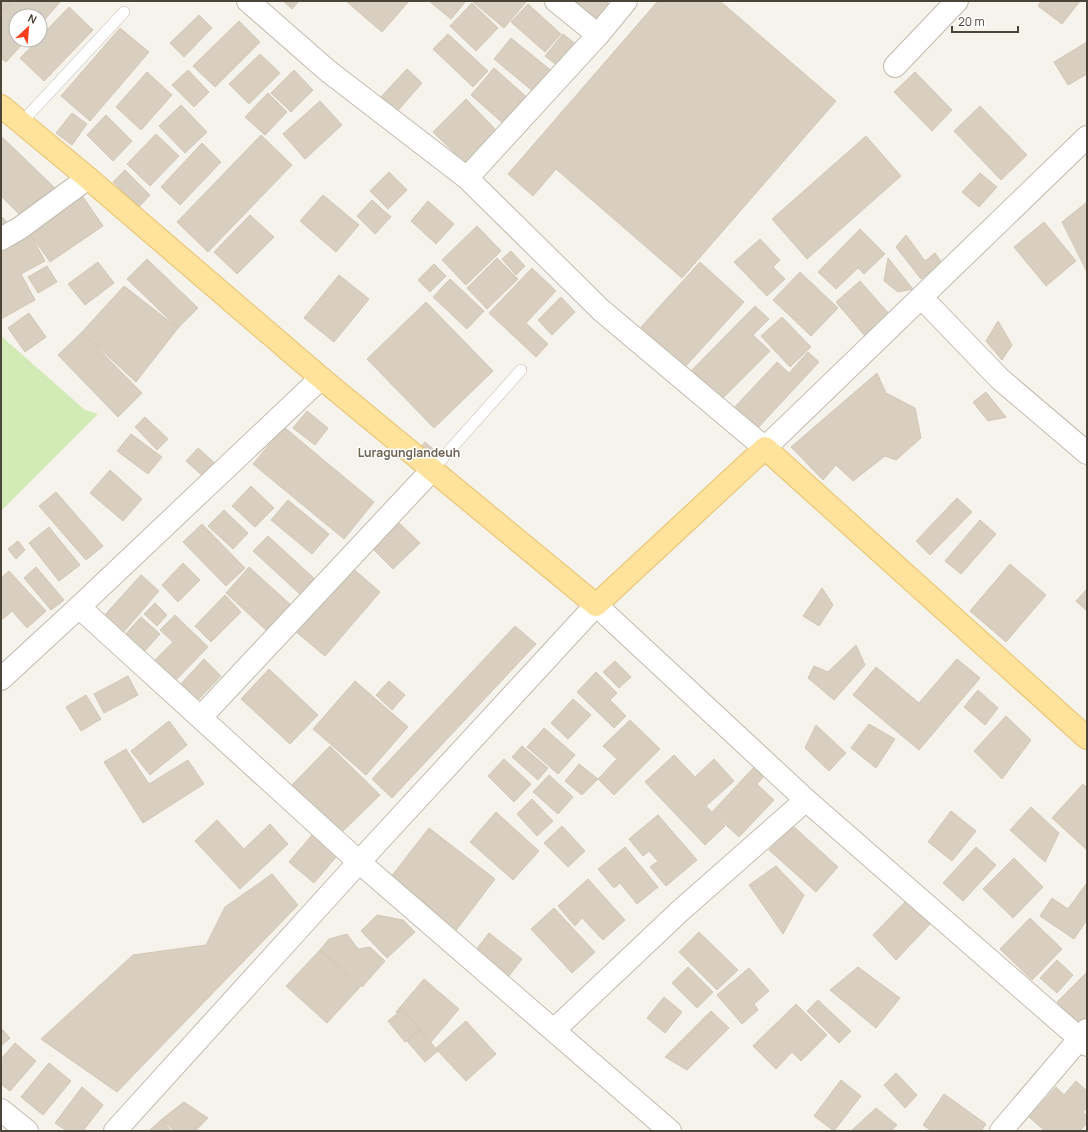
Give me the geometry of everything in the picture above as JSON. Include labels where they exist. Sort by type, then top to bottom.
[{"type":"main road","points":[[1,106],[88,178],[321,378],[596,605],[765,448],[1087,738]]},
{"type":"street","points":[[248,1],[328,71],[467,178],[601,310],[765,448],[1087,137]]},
{"type":"street","points":[[556,1],[598,35]]},
{"type":"street","points":[[467,178],[598,35],[626,1]]},
{"type":"street","points":[[895,66],[957,1]]},
{"type":"street","points":[[1,239],[20,228],[88,178]]},
{"type":"street","points":[[922,298],[1000,379],[1087,454]]},
{"type":"street","points":[[1,679],[321,378]]},
{"type":"street","points":[[201,717],[432,470]]},
{"type":"street","points":[[115,1131],[359,862],[596,605],[806,800],[1085,1038],[1001,1131]]},
{"type":"street","points":[[79,607],[359,862],[670,1131]]},
{"type":"street","points":[[554,1030],[680,910],[806,800]]},
{"type":"street","points":[[1,1110],[27,1131]]},
{"type":"lane","points":[[21,123],[124,12]]},
{"type":"lane","points":[[432,470],[521,370]]},
{"type":"green space","points":[[1,336],[85,410],[98,414],[1,511]]},
{"type":"building","points":[[1,1],[14,1],[1,13]]},
{"type":"building","points":[[14,1],[61,1],[48,16],[48,8],[8,8],[8,48],[19,48],[6,62],[1,58],[1,14]]},
{"type":"building","points":[[283,1],[299,1],[292,9]]},
{"type":"building","points":[[346,1],[409,1],[382,32]]},
{"type":"building","points":[[429,1],[466,1],[451,19]]},
{"type":"building","points":[[472,1],[527,1],[504,28]]},
{"type":"building","points":[[574,1],[606,1],[613,8],[599,24]]},
{"type":"building","points":[[658,1],[720,1],[836,101],[682,278],[556,169],[533,196],[508,174]]},
{"type":"building","points":[[1041,1],[1080,1],[1062,24],[1038,6]]},
{"type":"building","points":[[472,3],[498,28],[476,51],[450,26]]},
{"type":"building","points":[[528,4],[561,34],[545,52],[511,22]]},
{"type":"building","points":[[69,7],[93,30],[44,81],[20,58],[30,48],[48,48],[48,29]]},
{"type":"building","points":[[199,15],[212,28],[184,57],[170,43]]},
{"type":"building","points":[[239,21],[260,42],[215,87],[193,66]]},
{"type":"building","points":[[120,28],[149,52],[90,121],[61,96]]},
{"type":"building","points":[[448,34],[488,71],[473,87],[433,49]]},
{"type":"building","points":[[563,34],[577,45],[560,68],[545,56]]},
{"type":"building","points":[[511,38],[553,72],[535,93],[494,59]]},
{"type":"building","points":[[1087,42],[1087,74],[1068,85],[1054,62]]},
{"type":"building","points":[[260,54],[280,73],[249,104],[229,84]]},
{"type":"building","points":[[494,68],[529,99],[506,126],[471,95]]},
{"type":"building","points":[[407,69],[422,83],[395,114],[379,99]]},
{"type":"building","points":[[188,70],[209,92],[194,107],[172,85]]},
{"type":"building","points":[[294,70],[313,90],[291,112],[271,93]]},
{"type":"building","points":[[147,72],[172,95],[141,130],[116,107]]},
{"type":"building","points":[[915,72],[952,110],[932,131],[894,92]]},
{"type":"building","points":[[268,93],[287,112],[265,135],[245,117]]},
{"type":"building","points":[[466,99],[498,132],[466,164],[433,132]]},
{"type":"building","points":[[320,101],[342,125],[305,159],[283,134]]},
{"type":"building","points":[[181,105],[207,132],[185,153],[159,126]]},
{"type":"building","points":[[980,106],[1027,155],[1001,180],[954,131]]},
{"type":"building","points":[[72,113],[87,124],[72,145],[56,133]]},
{"type":"building","points":[[106,115],[132,141],[113,161],[87,135]]},
{"type":"building","points":[[156,134],[179,156],[150,186],[127,164]]},
{"type":"building","points":[[261,135],[292,165],[208,252],[177,222]]},
{"type":"building","points":[[1,136],[56,189],[25,220],[1,196]]},
{"type":"building","points":[[866,136],[901,176],[807,259],[772,219]]},
{"type":"building","points":[[202,143],[221,162],[180,205],[161,187]]},
{"type":"building","points":[[125,170],[150,195],[138,208],[113,182]]},
{"type":"building","points":[[389,172],[407,190],[388,209],[370,191]]},
{"type":"building","points":[[980,173],[997,187],[979,207],[962,192]]},
{"type":"building","points":[[79,191],[103,226],[50,262],[26,228]]},
{"type":"building","points":[[323,195],[359,225],[336,252],[300,221]]},
{"type":"building","points":[[372,200],[391,217],[375,234],[357,216]]},
{"type":"building","points":[[428,201],[454,224],[436,244],[411,221]]},
{"type":"building","points":[[1087,202],[1087,272],[1062,222]]},
{"type":"building","points":[[250,215],[274,237],[237,274],[214,252]]},
{"type":"building","points":[[1,216],[7,222],[1,228]]},
{"type":"building","points":[[1044,222],[1076,261],[1046,286],[1014,247]]},
{"type":"building","points":[[477,226],[501,251],[466,285],[442,260]]},
{"type":"building","points":[[860,229],[885,254],[864,274],[858,268],[836,289],[818,272]]},
{"type":"building","points":[[29,232],[45,261],[21,274],[35,300],[1,319],[1,248]]},
{"type":"building","points":[[906,235],[925,261],[935,253],[942,263],[921,279],[896,247]]},
{"type":"building","points":[[760,239],[780,260],[773,267],[785,279],[767,296],[734,262]]},
{"type":"building","points":[[511,251],[525,266],[516,275],[502,259]]},
{"type":"building","points":[[497,258],[518,279],[487,309],[467,288]]},
{"type":"building","points":[[888,258],[913,289],[898,292],[884,281]]},
{"type":"building","points":[[147,259],[198,308],[178,328],[127,279]]},
{"type":"building","points":[[98,262],[114,283],[85,305],[68,284]]},
{"type":"building","points":[[700,262],[744,302],[685,367],[641,327]]},
{"type":"building","points":[[434,264],[446,276],[430,292],[418,280]]},
{"type":"building","points":[[47,266],[57,282],[38,293],[28,277]]},
{"type":"building","points":[[532,268],[556,291],[526,323],[548,344],[536,357],[489,313]]},
{"type":"building","points":[[800,272],[838,308],[811,336],[773,300]]},
{"type":"building","points":[[339,275],[369,299],[334,342],[304,318]]},
{"type":"building","points":[[450,279],[484,311],[467,329],[433,297]]},
{"type":"building","points":[[860,281],[890,315],[865,336],[836,302]]},
{"type":"building","points":[[124,286],[178,328],[136,382],[82,332]]},
{"type":"building","points":[[561,297],[575,312],[552,335],[538,320]]},
{"type":"building","points":[[426,302],[493,371],[434,428],[367,359]]},
{"type":"building","points":[[755,306],[769,319],[753,335],[770,351],[718,403],[688,374]]},
{"type":"building","points":[[29,313],[46,337],[25,352],[8,328]]},
{"type":"building","points":[[782,317],[811,347],[790,367],[761,336]]},
{"type":"building","points":[[998,321],[1012,345],[1002,360],[986,341]]},
{"type":"building","points":[[82,332],[142,393],[118,417],[58,355]]},
{"type":"building","points":[[808,352],[819,362],[755,431],[732,410],[777,362],[789,373]]},
{"type":"building","points":[[877,373],[886,393],[915,408],[921,438],[896,460],[885,456],[853,481],[836,465],[823,480],[791,447]]},
{"type":"building","points":[[986,392],[1006,417],[988,421],[973,402]]},
{"type":"building","points":[[307,411],[328,428],[315,445],[293,428]]},
{"type":"building","points":[[145,417],[168,439],[157,450],[135,427]]},
{"type":"building","points":[[284,427],[374,502],[344,539],[253,464]]},
{"type":"building","points":[[131,434],[162,457],[148,474],[117,451]]},
{"type":"building","points":[[425,442],[440,455],[432,464],[417,451]]},
{"type":"building","points":[[198,448],[217,465],[205,478],[186,461]]},
{"type":"building","points":[[110,470],[142,499],[123,521],[90,493]]},
{"type":"building","points":[[251,486],[274,508],[255,527],[232,506]]},
{"type":"building","points":[[56,492],[103,546],[86,560],[39,506]]},
{"type":"building","points":[[957,498],[972,512],[930,555],[916,541]]},
{"type":"building","points":[[288,500],[329,534],[312,554],[271,520]]},
{"type":"building","points":[[224,510],[248,533],[233,549],[208,526]]},
{"type":"building","points":[[980,520],[996,534],[961,574],[945,561]]},
{"type":"building","points":[[397,521],[420,543],[393,569],[372,548]]},
{"type":"building","points":[[202,524],[245,568],[226,586],[183,542]]},
{"type":"building","points":[[49,527],[80,565],[59,581],[29,543]]},
{"type":"building","points":[[268,536],[317,581],[302,596],[253,551]]},
{"type":"building","points":[[18,541],[25,550],[16,559],[8,549]]},
{"type":"building","points":[[183,563],[200,580],[178,602],[162,585]]},
{"type":"building","points":[[1010,564],[1046,595],[1006,642],[970,611]]},
{"type":"building","points":[[350,566],[380,592],[325,656],[294,630]]},
{"type":"building","points":[[36,567],[64,600],[51,610],[24,578]]},
{"type":"building","points":[[249,567],[292,606],[268,632],[226,593]]},
{"type":"building","points":[[9,571],[46,611],[27,628],[12,611],[3,619],[1,616],[1,578]]},
{"type":"building","points":[[141,575],[159,591],[121,635],[102,618]]},
{"type":"building","points":[[822,588],[833,605],[819,626],[803,616]]},
{"type":"building","points":[[1087,589],[1087,611],[1076,601]]},
{"type":"building","points":[[225,595],[241,612],[211,642],[195,626]]},
{"type":"building","points":[[155,603],[167,615],[157,626],[144,614]]},
{"type":"building","points":[[175,615],[208,647],[174,682],[153,662],[173,642],[160,630]]},
{"type":"building","points":[[141,617],[160,634],[142,654],[123,637]]},
{"type":"building","points":[[515,626],[536,644],[392,798],[372,779]]},
{"type":"building","points":[[856,645],[865,665],[834,700],[808,678],[814,666],[828,672]]},
{"type":"building","points":[[204,659],[221,676],[195,703],[178,687]]},
{"type":"building","points":[[957,659],[980,678],[919,750],[853,695],[876,667],[919,703]]},
{"type":"building","points":[[615,661],[631,677],[619,688],[603,672]]},
{"type":"building","points":[[269,669],[318,715],[290,744],[241,699]]},
{"type":"building","points":[[596,672],[617,693],[610,700],[626,716],[614,728],[577,692]]},
{"type":"building","points":[[128,676],[138,695],[104,713],[94,694]]},
{"type":"building","points":[[355,681],[408,727],[366,775],[313,729]]},
{"type":"building","points":[[389,681],[405,695],[392,710],[376,695]]},
{"type":"building","points":[[978,690],[998,708],[985,725],[964,707]]},
{"type":"building","points":[[86,695],[101,719],[81,731],[66,707]]},
{"type":"building","points":[[573,699],[591,715],[568,739],[551,723]]},
{"type":"building","points":[[1006,716],[1031,740],[1002,779],[974,751]]},
{"type":"building","points":[[630,720],[660,749],[614,795],[598,779],[617,759],[603,746]]},
{"type":"building","points":[[169,721],[187,745],[150,775],[131,751]]},
{"type":"building","points":[[869,724],[895,739],[876,768],[851,748]]},
{"type":"building","points":[[816,725],[846,753],[829,771],[805,748]]},
{"type":"building","points":[[544,728],[575,755],[558,774],[527,747]]},
{"type":"building","points":[[330,746],[380,795],[341,833],[292,785]]},
{"type":"building","points":[[522,746],[548,768],[538,780],[512,757]]},
{"type":"building","points":[[126,749],[149,784],[188,760],[204,784],[143,823],[104,762]]},
{"type":"building","points":[[674,755],[695,777],[714,759],[734,781],[706,806],[725,826],[705,845],[645,782]]},
{"type":"building","points":[[504,759],[531,784],[514,802],[488,776]]},
{"type":"building","points":[[579,764],[598,779],[582,795],[565,781]]},
{"type":"building","points":[[757,764],[767,773],[757,784],[774,800],[739,837],[712,812]]},
{"type":"building","points":[[549,775],[573,797],[558,814],[533,792]]},
{"type":"building","points":[[1083,784],[1087,788],[1087,850],[1052,818]]},
{"type":"building","points":[[532,799],[553,821],[537,836],[517,814]]},
{"type":"building","points":[[1031,807],[1059,833],[1045,862],[1010,830]]},
{"type":"building","points":[[951,811],[976,831],[952,861],[928,842]]},
{"type":"building","points":[[496,812],[539,851],[513,880],[470,842]]},
{"type":"building","points":[[658,815],[697,860],[666,886],[650,867],[658,861],[649,851],[643,856],[629,839]]},
{"type":"building","points":[[217,820],[244,849],[270,824],[288,844],[240,889],[195,841]]},
{"type":"building","points":[[792,825],[838,867],[816,892],[769,850]]},
{"type":"building","points":[[562,826],[585,851],[568,867],[544,843]]},
{"type":"building","points":[[429,828],[495,879],[454,933],[387,882]]},
{"type":"building","points":[[312,835],[337,856],[314,883],[289,862]]},
{"type":"building","points":[[625,847],[658,887],[637,904],[620,883],[614,888],[598,869]]},
{"type":"building","points":[[976,847],[996,865],[963,901],[943,883]]},
{"type":"building","points":[[1014,858],[1043,887],[1013,918],[983,889]]},
{"type":"building","points":[[776,866],[804,895],[783,934],[749,885]]},
{"type":"building","points":[[272,874],[298,905],[117,1092],[41,1039],[133,955],[206,945],[225,907]]},
{"type":"building","points":[[588,879],[625,920],[603,940],[582,918],[575,926],[558,906]]},
{"type":"building","points":[[1086,884],[1087,920],[1074,939],[1040,916],[1052,898],[1068,909]]},
{"type":"building","points":[[907,900],[931,923],[896,960],[873,935]]},
{"type":"building","points":[[554,908],[595,952],[572,973],[531,929]]},
{"type":"building","points":[[377,915],[403,920],[415,932],[387,958],[361,931]]},
{"type":"building","points":[[1030,918],[1062,949],[1032,980],[1000,949]]},
{"type":"building","points":[[699,932],[738,970],[717,990],[679,952]]},
{"type":"building","points":[[489,933],[522,959],[505,981],[472,955]]},
{"type":"building","points":[[347,934],[358,949],[370,947],[385,961],[362,987],[320,950],[329,939]]},
{"type":"building","points":[[320,950],[360,987],[327,1023],[286,986]]},
{"type":"building","points":[[1057,960],[1073,975],[1057,993],[1040,978]]},
{"type":"building","points":[[688,967],[713,992],[697,1008],[672,983]]},
{"type":"building","points":[[858,967],[900,998],[876,1028],[830,990]]},
{"type":"building","points":[[749,968],[769,991],[754,1004],[758,1010],[742,1024],[717,995]]},
{"type":"building","points":[[1087,972],[1087,1019],[1081,1025],[1057,1002]]},
{"type":"building","points":[[424,979],[459,1009],[431,1042],[396,1012]]},
{"type":"building","points":[[664,997],[682,1012],[665,1033],[647,1018]]},
{"type":"building","points":[[818,1000],[851,1031],[839,1043],[807,1011]]},
{"type":"building","points":[[796,1004],[827,1035],[801,1061],[792,1052],[776,1069],[753,1046]]},
{"type":"building","points":[[403,1009],[420,1030],[405,1042],[388,1021]]},
{"type":"building","points":[[711,1011],[729,1028],[687,1070],[665,1057]]},
{"type":"building","points":[[466,1021],[496,1054],[466,1081],[436,1048]]},
{"type":"building","points":[[1,1028],[10,1038],[1,1046]]},
{"type":"building","points":[[420,1030],[438,1051],[425,1062],[407,1041]]},
{"type":"building","points":[[15,1043],[36,1061],[10,1091],[1,1084],[1,1059]]},
{"type":"building","points":[[49,1063],[71,1081],[43,1115],[21,1097]]},
{"type":"building","points":[[896,1073],[917,1095],[905,1108],[884,1085]]},
{"type":"building","points":[[841,1080],[861,1096],[834,1131],[814,1116]]},
{"type":"building","points":[[1076,1081],[1087,1091],[1087,1108],[1083,1112],[1087,1116],[1087,1123],[1080,1131],[1045,1131],[1029,1117],[1056,1087],[1064,1095]]},
{"type":"building","points":[[82,1087],[103,1105],[83,1131],[67,1131],[55,1123]]},
{"type":"building","points":[[944,1094],[986,1124],[981,1131],[932,1131],[923,1125]]},
{"type":"building","points":[[184,1102],[208,1118],[195,1131],[174,1131],[162,1119]]},
{"type":"building","points":[[876,1108],[897,1125],[891,1131],[851,1131]]},
{"type":"building","points":[[162,1119],[171,1131],[149,1131]]},
{"type":"district","name":"Luragunglandeuh","points":[[409,452]]}]
